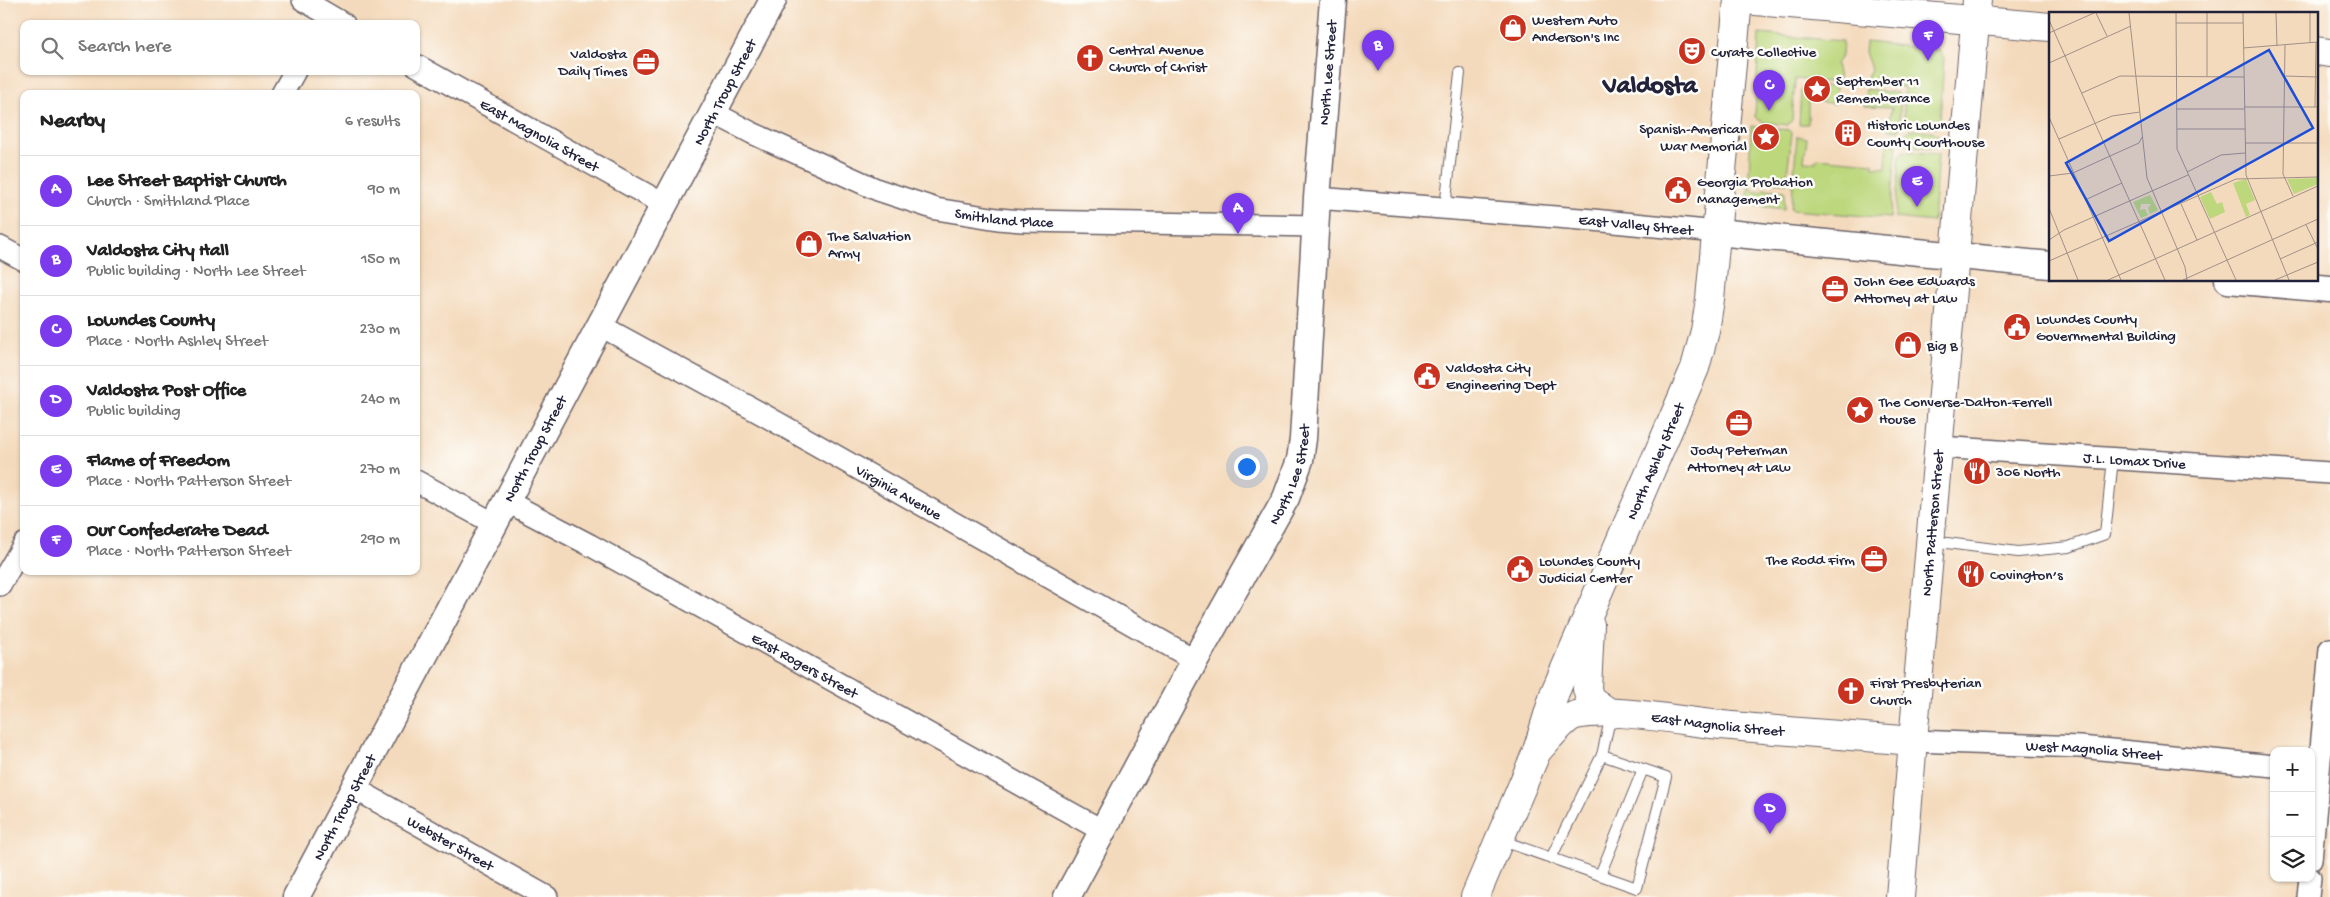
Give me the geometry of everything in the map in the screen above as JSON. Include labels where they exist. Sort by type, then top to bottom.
[{"type":"main road","name":"North Ashley Street","points":[[1475,897],[1537,751],[1555,692],[1695,368],[1705,331],[1717,232],[1738,0]]},
{"type":"main road","points":[[1744,0],[1976,10],[2049,27]]},
{"type":"main road","name":"North Patterson Street","points":[[1900,897],[1976,10]]},
{"type":"main road","points":[[1590,610],[1587,689],[1590,699],[1611,714]]},
{"type":"main road","name":"East Magnolia Street","points":[[1537,751],[1574,716],[1611,714],[1757,729],[1913,740]]},
{"type":"street","points":[[303,0],[334,16]]},
{"type":"street","name":"North Troup Street","points":[[296,897],[773,0]]},
{"type":"street","name":"North Lee Street","points":[[1067,897],[1195,660],[1286,498],[1300,460],[1317,198],[1333,0]]},
{"type":"street","name":"East Magnolia Street","points":[[420,67],[665,205]]},
{"type":"street","points":[[284,90],[293,75]]},
{"type":"street","name":"Smithland Place","points":[[714,113],[752,133],[878,190],[936,209],[1022,221],[1316,226]]},
{"type":"street","name":"East Valley Street","points":[[1317,198],[1717,232],[2049,265]]},
{"type":"street","points":[[0,247],[20,258]]},
{"type":"street","points":[[2239,281],[2330,289]]},
{"type":"street","name":"Virginia Avenue","points":[[601,326],[772,420],[1195,660]]},
{"type":"street","name":"J.L. Lomax Drive","points":[[1939,447],[2330,473]]},
{"type":"street","name":"East Rogers Street","points":[[420,483],[590,545],[1103,831]]},
{"type":"street","points":[[0,585],[20,551]]},
{"type":"street","points":[[2313,837],[2329,679],[2330,649]]},
{"type":"street","name":"West Magnolia Street","points":[[1913,740],[2080,747],[2270,766]]},
{"type":"street","name":"Webster Street","points":[[354,788],[547,897]]},
{"type":"street","points":[[2308,897],[2310,882]]},
{"type":"lane","points":[[1445,208],[1460,73]]},
{"type":"lane","points":[[1931,541],[2018,552],[2069,548],[2105,534],[2113,459]]},
{"type":"lane","points":[[1551,858],[1602,755],[1611,714]]},
{"type":"lane","points":[[1499,840],[1637,888],[1666,777],[1602,755]]},
{"type":"lane","points":[[1600,875],[1643,769]]},
{"type":"green space","points":[[1759,34],[1843,41],[1842,55],[1836,64],[1840,83],[1795,79],[1792,120],[1788,125],[1762,122],[1755,117]]},
{"type":"green space","points":[[1866,42],[1939,50],[1944,58],[1940,122],[1937,127],[1904,123],[1904,87],[1864,84],[1871,69],[1865,52]]},
{"type":"green space","points":[[1806,85],[1836,87],[1835,104],[1808,100],[1808,124],[1799,124],[1801,89]]},
{"type":"green space","points":[[1866,89],[1898,93],[1901,96],[1899,130],[1888,129],[1892,107],[1864,106]]},
{"type":"green space","points":[[1751,126],[1788,130],[1792,133],[1786,183],[1766,181],[1762,175],[1756,174],[1751,177],[1750,188],[1755,192],[1761,192],[1764,189],[1785,191],[1784,209],[1756,206],[1748,201]]},
{"type":"green space","points":[[1910,130],[1932,131],[1939,136],[1938,144],[1932,148],[1907,145],[1904,141],[1904,135]]},
{"type":"green space","points":[[1797,136],[1807,138],[1804,161],[1816,162],[1817,158],[1873,163],[1873,167],[1886,168],[1887,143],[1897,144],[1890,218],[1791,210]]},
{"type":"green space","points":[[1903,151],[1938,154],[1933,222],[1895,218],[1900,155]]},
{"type":"place","name":"Western Auto Anderson's Inc","points":[[1513,28]]},
{"type":"place","name":"Curate Collective","points":[[1692,51]]},
{"type":"place","name":"Central Avenue Church of Christ","points":[[1090,58]]},
{"type":"place","name":"Our Confederate Dead","points":[[1928,61]]},
{"type":"place","name":"Valdosta Daily Times","points":[[646,62]]},
{"type":"place","name":"Valdosta City Hall","points":[[1378,71]]},
{"type":"place","name":"September 11 Rememberance","points":[[1817,89]]},
{"type":"place","name":"Lowndes County","points":[[1769,111]]},
{"type":"place","name":"Historic Lowndes County Courthouse","points":[[1848,133]]},
{"type":"place","name":"Spanish-American War Memorial","points":[[1766,137]]},
{"type":"place","name":"Georgia Probation Management","points":[[1678,190]]},
{"type":"place","name":"Flame of Freedom","points":[[1917,207]]},
{"type":"place","name":"Lee Street Baptist Church","points":[[1238,234]]},
{"type":"place","name":"The Salvation Army","points":[[809,244]]},
{"type":"place","name":"John Gee Edwards Attorney at Law","points":[[1835,289]]},
{"type":"place","name":"Lowndes County Governmental Building","points":[[2017,327]]},
{"type":"place","name":"Big B","points":[[1908,345]]},
{"type":"place","name":"Valdosta City Engineering Dept","points":[[1427,376]]},
{"type":"place","name":"The Converse-Dalton-Ferrell House","points":[[1860,410]]},
{"type":"place","name":"Jody Peterman Attorney at Law","points":[[1739,423]]},
{"type":"place","name":"306 North","points":[[1977,471]]},
{"type":"place","name":"The Rodd Firm","points":[[1874,559]]},
{"type":"place","name":"Lowndes County Judicial Center","points":[[1520,569]]},
{"type":"place","name":"Covington’s","points":[[1971,574]]},
{"type":"place","name":"First Presbyterian Church","points":[[1851,691]]},
{"type":"place","name":"Valdosta Post Office","points":[[1770,834]]},
{"type":"district","name":"Valdosta","points":[[1650,83]]}]
